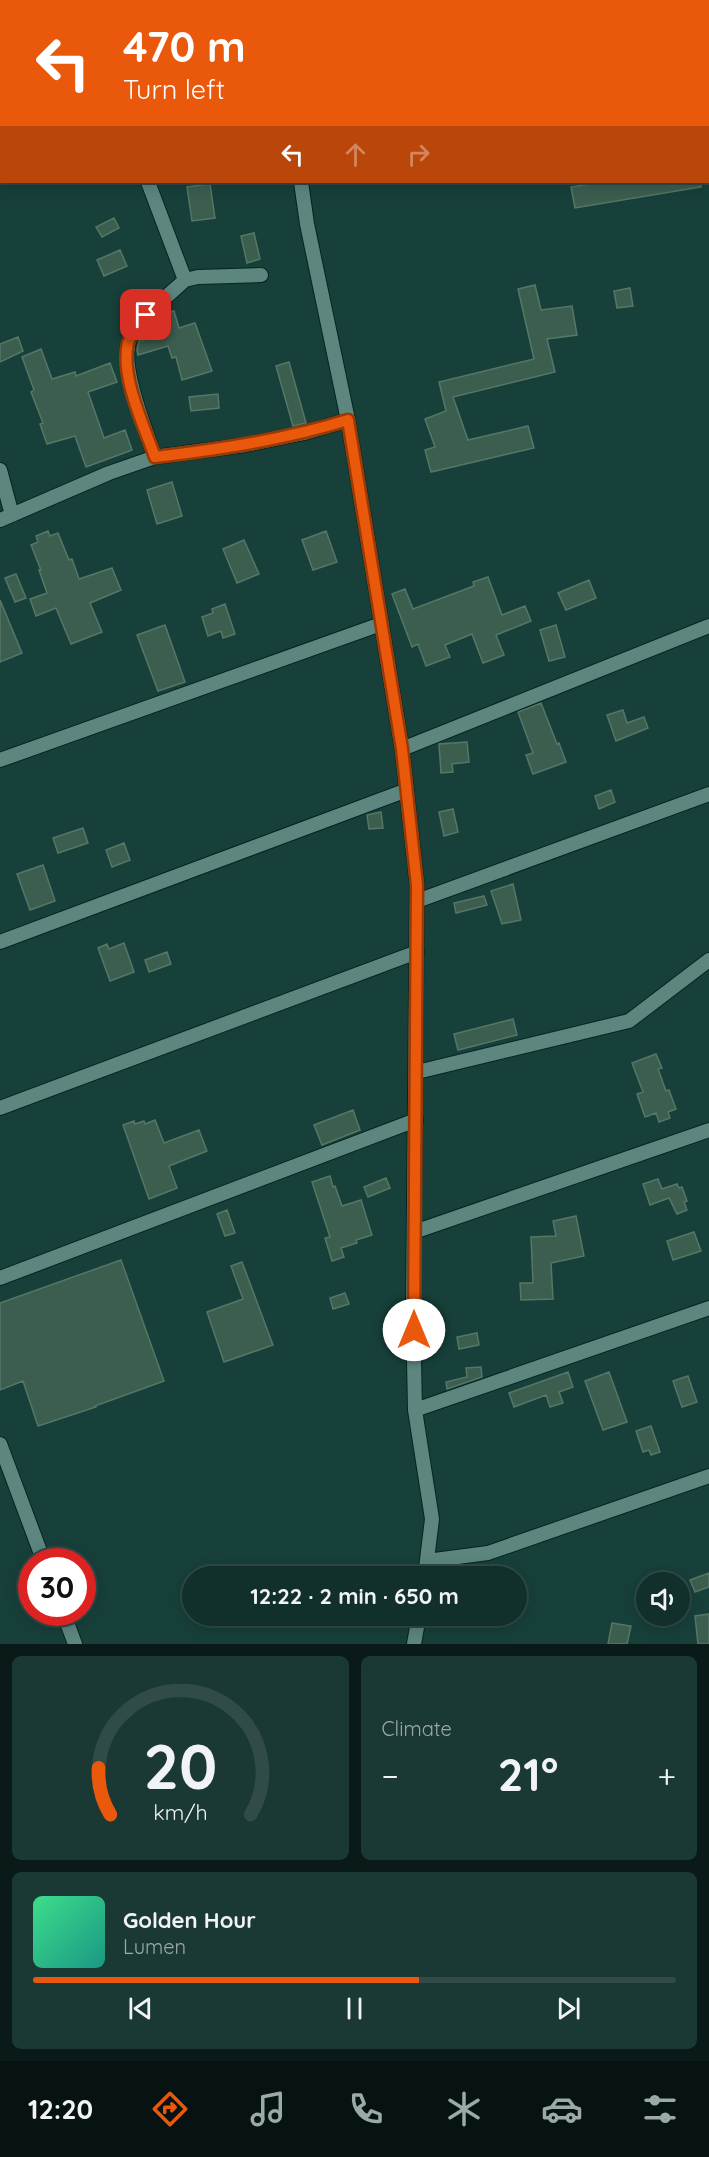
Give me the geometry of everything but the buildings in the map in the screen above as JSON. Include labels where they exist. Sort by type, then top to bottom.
[{"type":"street","points":[[148,183],[185,280]]},
{"type":"street","points":[[301,183],[307,224],[348,420],[407,790],[417,901],[415,1410],[432,1519],[426,1566]]},
{"type":"street","points":[[155,457],[130,382],[128,341],[146,315],[185,280],[198,277],[261,275]]},
{"type":"street","points":[[0,470],[6,517],[109,473],[155,457],[245,445],[304,433],[348,420]]},
{"type":"street","points":[[0,760],[381,624]]},
{"type":"street","points":[[402,749],[709,626]]},
{"type":"street","points":[[0,942],[407,790]]},
{"type":"street","points":[[417,901],[709,794]]},
{"type":"street","points":[[0,1108],[417,952]]},
{"type":"street","points":[[417,1072],[629,1021],[709,960]]},
{"type":"street","points":[[0,1278],[416,1120]]},
{"type":"street","points":[[414,1232],[709,1130]]},
{"type":"street","points":[[415,1410],[709,1308]]},
{"type":"street","points":[[0,1444],[39,1548]]},
{"type":"street","points":[[427,1561],[488,1553],[709,1476]]},
{"type":"street","points":[[68,1626],[75,1644]]},
{"type":"street","points":[[414,1644],[417,1626]]},
{"type":"route","points":[[146,315],[128,341],[128,360],[130,382],[155,457],[245,445],[304,433],[348,420],[402,749],[417,885],[414,1330]]}]
